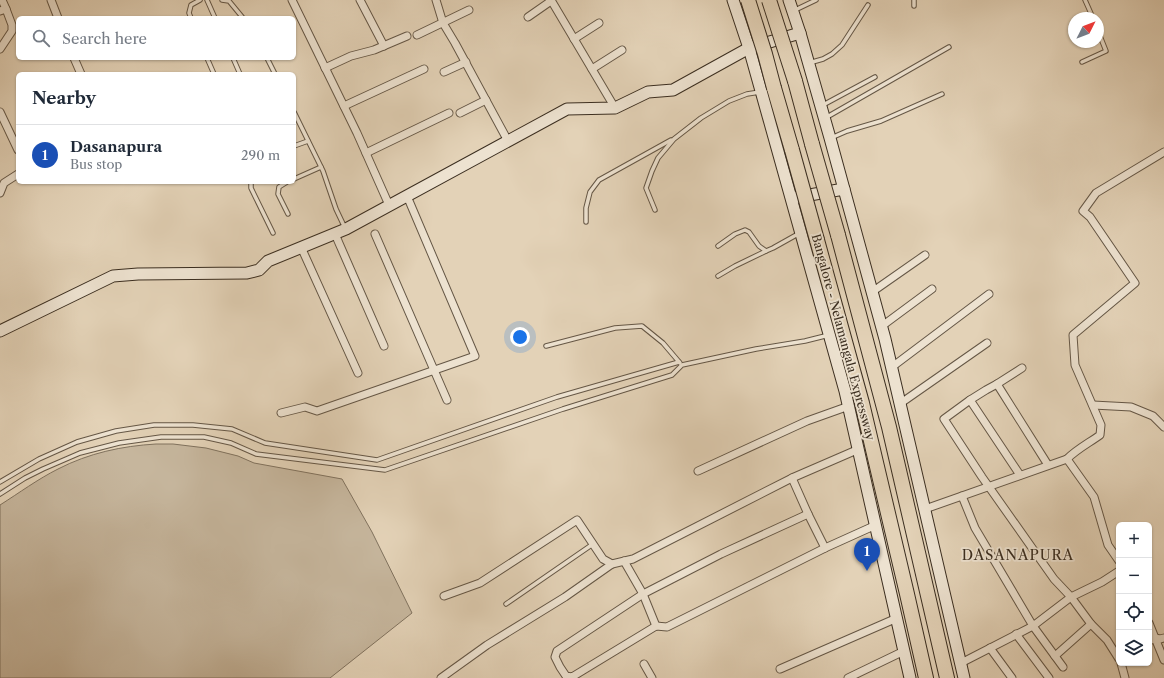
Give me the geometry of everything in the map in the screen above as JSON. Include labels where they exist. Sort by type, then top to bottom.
[{"type":"highway","name":"Bangalore - Nelamangala Expressway","points":[[748,0],[765,54],[862,403],[926,678]]},
{"type":"highway","name":"Bangalore - Nelamangala Expressway","points":[[770,0],[788,58],[879,386],[947,678]]},
{"type":"street","points":[[0,49],[12,31],[12,25],[3,10],[2,0]]},
{"type":"street","points":[[51,0],[57,16]]},
{"type":"street","points":[[292,0],[390,205]]},
{"type":"street","points":[[360,0],[384,46]]},
{"type":"street","points":[[436,0],[443,23],[466,62],[508,141]]},
{"type":"street","points":[[733,0],[749,48],[849,406],[910,678]]},
{"type":"street","points":[[789,0],[830,138],[882,326],[964,678]]},
{"type":"street","points":[[528,17],[551,1],[615,108]]},
{"type":"street","points":[[417,34],[469,10]]},
{"type":"street","points":[[574,39],[599,23]]},
{"type":"street","points":[[0,331],[113,276],[138,274],[247,273],[258,270],[268,261],[346,229],[567,109],[615,108],[648,92],[673,90],[749,48],[800,33]]},
{"type":"street","points":[[325,68],[351,56],[374,50],[407,36]]},
{"type":"street","points":[[592,69],[622,50]]},
{"type":"street","points":[[75,60],[80,72]]},
{"type":"street","points":[[444,72],[466,62]]},
{"type":"street","points":[[344,106],[424,69]]},
{"type":"street","points":[[460,113],[486,100]]},
{"type":"street","points":[[0,112],[16,146]]},
{"type":"street","points":[[366,153],[449,113]]},
{"type":"street","points":[[925,509],[1067,459],[1074,452],[1087,445],[1100,435],[1101,425],[1075,365],[1072,335],[1135,283],[1090,218],[1083,211],[1096,193],[1164,152]]},
{"type":"street","points":[[0,193],[4,183],[16,175]]},
{"type":"street","points":[[791,198],[844,189]]},
{"type":"street","points":[[281,413],[305,407],[317,411],[475,356],[407,196]]},
{"type":"street","points":[[335,234],[384,346]]},
{"type":"street","points":[[375,234],[426,353],[435,369],[447,400]]},
{"type":"street","points":[[301,247],[358,373]]},
{"type":"street","points":[[872,292],[925,255]]},
{"type":"street","points":[[882,326],[932,289]]},
{"type":"street","points":[[892,367],[990,294]]},
{"type":"street","points":[[901,403],[987,343]]},
{"type":"street","points":[[1022,368],[970,400],[944,419],[982,477],[990,486],[1054,579],[1071,597],[1091,624],[1107,640],[1116,654]]},
{"type":"street","points":[[997,384],[1048,465]]},
{"type":"street","points":[[970,400],[1020,475]]},
{"type":"street","points":[[1093,405],[1131,408],[1154,416],[1164,428]]},
{"type":"street","points":[[698,471],[807,421],[849,406]]},
{"type":"street","points":[[441,678],[487,645],[564,597],[612,564],[633,559],[792,478],[859,449]]},
{"type":"street","points":[[1067,459],[1094,497],[1108,545],[1116,558]]},
{"type":"street","points":[[792,478],[825,548]]},
{"type":"street","points":[[962,496],[975,528],[1033,626],[1063,667]]},
{"type":"street","points":[[808,514],[721,554],[643,594],[557,650],[555,657],[560,667],[566,676],[572,677],[656,626],[667,627],[825,548],[876,525]]},
{"type":"street","points":[[444,596],[480,583],[577,520],[603,559],[612,564]]},
{"type":"street","points":[[624,561],[643,594],[656,626]]},
{"type":"street","points":[[961,663],[1033,626],[1071,597],[1102,582],[1116,573]]},
{"type":"street","points":[[780,669],[897,618]]},
{"type":"street","points":[[1055,656],[1091,624]]},
{"type":"street","points":[[1016,634],[1049,678]]},
{"type":"street","points":[[1164,638],[1152,639],[1164,660]]},
{"type":"street","points":[[990,648],[1012,678]]},
{"type":"street","points":[[848,678],[904,650]]},
{"type":"street","points":[[644,664],[652,678]]},
{"type":"street","points":[[1122,666],[1125,678]]},
{"type":"lane","points":[[190,16],[189,13],[191,5],[200,0]]},
{"type":"lane","points":[[207,0],[214,16]]},
{"type":"lane","points":[[222,0],[229,2],[240,16]]},
{"type":"lane","points":[[792,11],[816,0]]},
{"type":"lane","points":[[914,0],[914,6]]},
{"type":"lane","points":[[1085,0],[1090,12]]},
{"type":"lane","points":[[808,64],[832,54],[842,45],[868,5]]},
{"type":"lane","points":[[1082,62],[1106,51],[1104,46]]},
{"type":"lane","points":[[824,118],[949,47]]},
{"type":"lane","points":[[208,60],[213,72]]},
{"type":"lane","points":[[234,60],[239,72]]},
{"type":"lane","points":[[268,60],[274,72]]},
{"type":"lane","points":[[821,107],[876,77]]},
{"type":"lane","points":[[586,222],[586,208],[590,192],[599,180],[674,139],[701,118],[729,101],[747,94],[761,92]]},
{"type":"lane","points":[[830,138],[847,131],[881,121],[942,94]]},
{"type":"lane","points":[[296,116],[320,167],[336,209],[346,229]]},
{"type":"lane","points":[[655,210],[646,188],[658,158],[674,139]]},
{"type":"lane","points":[[296,145],[308,141]]},
{"type":"lane","points":[[296,178],[320,167]]},
{"type":"lane","points":[[250,184],[273,233]]},
{"type":"lane","points":[[284,184],[279,187],[278,194],[288,214]]},
{"type":"lane","points":[[718,246],[745,230],[749,232],[759,246],[766,250]]},
{"type":"lane","points":[[718,276],[801,233]]},
{"type":"lane","points":[[546,346],[615,328],[642,326],[663,343],[680,364]]},
{"type":"lane","points":[[0,482],[39,459],[77,442],[116,431],[154,425],[193,425],[232,430],[265,443],[377,460],[557,397],[680,364],[830,335]]},
{"type":"lane","points":[[0,494],[25,478],[80,453],[119,443],[161,437],[204,437],[230,443],[256,454],[385,470],[563,409],[672,375],[680,364]]},
{"type":"lane","points":[[506,604],[593,544]]},
{"type":"shaded area","points":[[173,444],[206,448],[238,456],[254,463],[342,479],[372,532],[412,613],[330,678],[0,678],[0,505],[51,473],[70,463],[106,451],[131,446]]},
{"type":"place","name":"Dasanapura","points":[[867,571]]},
{"type":"district","name":"DASANAPURA","points":[[1018,555]]}]
